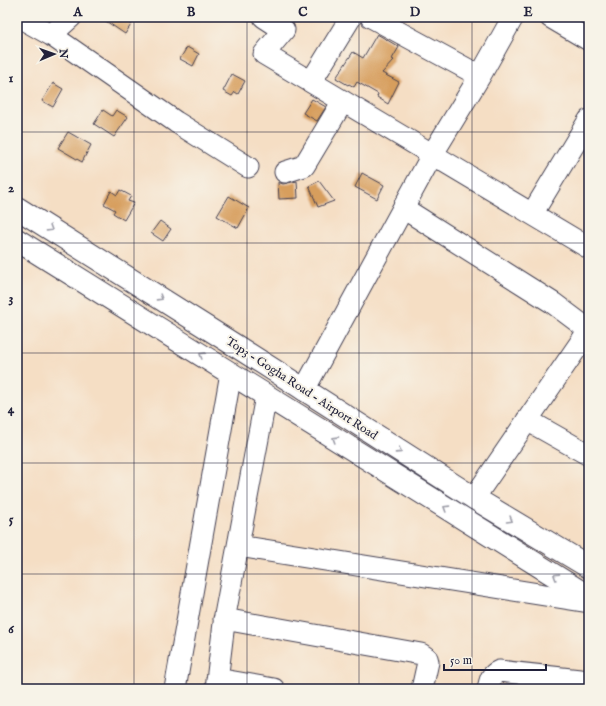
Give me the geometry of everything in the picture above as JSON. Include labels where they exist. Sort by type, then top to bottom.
[{"type":"main road","name":"Top3 - Gogha Road - Airport Road","points":[[17,208],[196,320],[474,498],[589,567]]},
{"type":"main road","name":"Top3 - Gogha Road - Airport Road","points":[[17,240],[589,597]]},
{"type":"street","points":[[19,17],[51,35],[176,122],[248,167]]},
{"type":"street","points":[[51,35],[71,17]]},
{"type":"street","points":[[264,17],[284,30],[264,54],[589,248]]},
{"type":"street","points":[[311,82],[351,17]]},
{"type":"street","points":[[371,17],[480,76]]},
{"type":"street","points":[[304,390],[432,155],[480,76],[513,17]]},
{"type":"street","points":[[550,17],[589,40]]},
{"type":"street","points":[[284,172],[304,166],[342,101]]},
{"type":"street","points":[[532,214],[589,120]]},
{"type":"street","points":[[403,208],[552,303],[589,330],[474,498]]},
{"type":"street","points":[[175,689],[231,373]]},
{"type":"street","points":[[266,396],[224,619],[217,684],[274,689]]},
{"type":"street","points":[[527,420],[589,454]]},
{"type":"street","points":[[238,546],[589,602]]},
{"type":"street","points":[[224,619],[421,654],[427,658],[428,662],[422,689]]},
{"type":"street","points":[[488,689],[491,676],[499,671],[556,683],[589,681]]},
{"type":"building","points":[[100,17],[136,17],[125,34]]},
{"type":"building","points":[[377,34],[399,47],[392,59],[394,60],[382,73],[399,82],[388,104],[377,97],[378,94],[357,82],[354,87],[336,78],[353,52],[363,58]]},
{"type":"building","points":[[187,47],[199,54],[193,66],[180,59]]},
{"type":"building","points":[[232,74],[245,81],[238,94],[235,92],[232,96],[223,91]]},
{"type":"building","points":[[53,83],[63,89],[53,107],[42,101]]},
{"type":"building","points":[[312,99],[326,107],[317,121],[303,113]]},
{"type":"building","points":[[103,110],[112,116],[116,110],[128,117],[114,137],[94,124]]},
{"type":"building","points":[[68,132],[91,145],[82,162],[58,148]]},
{"type":"building","points":[[362,173],[384,185],[377,199],[355,187]]},
{"type":"building","points":[[297,181],[298,198],[279,199],[278,182],[283,184]]},
{"type":"building","points":[[319,181],[334,201],[318,207],[309,186]]},
{"type":"building","points":[[120,190],[131,196],[128,201],[134,203],[124,220],[113,213],[115,210],[104,204],[111,191],[117,195]]},
{"type":"building","points":[[229,196],[249,208],[238,228],[217,216]]},
{"type":"building","points":[[160,221],[171,229],[163,241],[151,233]]}]
